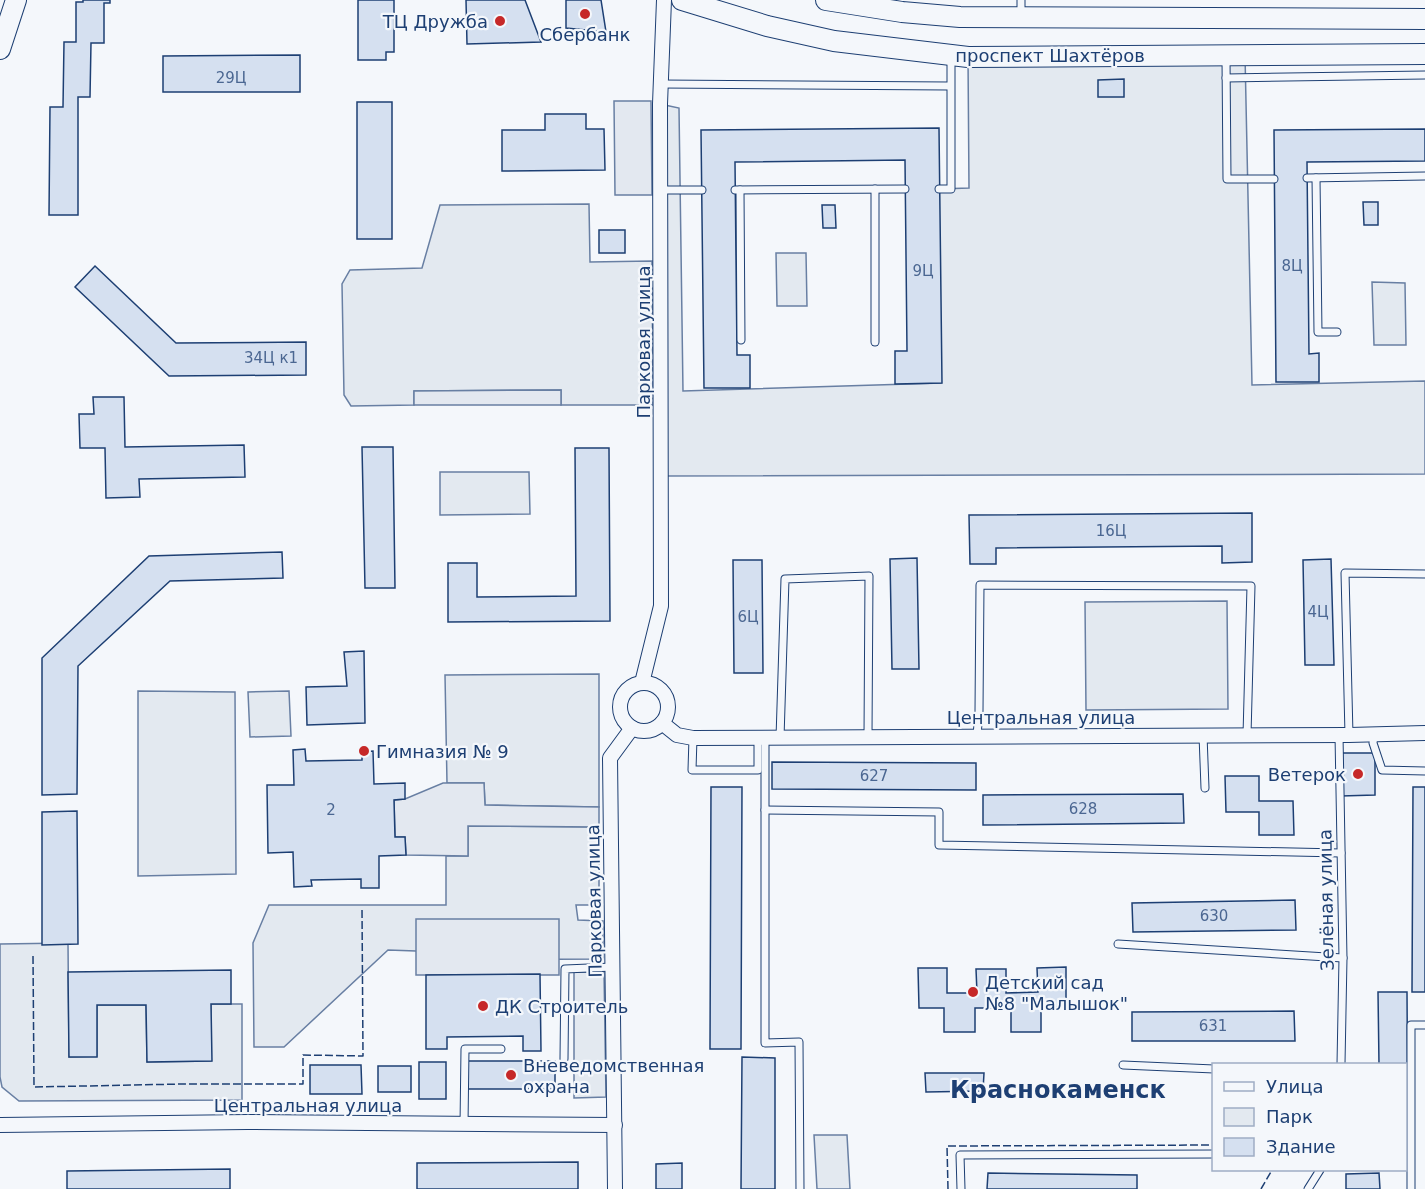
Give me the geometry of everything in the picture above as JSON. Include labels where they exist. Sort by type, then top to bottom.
[{"type":"main road","points":[[0,49],[16,0]]},
{"type":"main road","name":"проспект Шахтёров","points":[[682,0],[767,26],[834,41],[968,57],[1425,54]]},
{"type":"main road","name":"проспект Шахтёров","points":[[826,0],[914,13],[960,17],[1021,9],[1425,19]]},
{"type":"street","name":"Парковая улица","points":[[642,683],[661,606],[661,84],[664,0]]},
{"type":"street","points":[[642,683],[657,687],[666,697],[668,711],[662,723],[648,731],[632,728],[621,714],[622,696],[628,689],[642,683]]},
{"type":"street","name":"Центральная улица","points":[[662,723],[677,735],[693,738],[868,735],[1425,733]]},
{"type":"street","name":"Парковая улица","points":[[615,1189],[610,758],[632,728]]},
{"type":"street","name":"Центральная улица","points":[[0,1125],[247,1122],[615,1125]]},
{"type":"lane","points":[[939,189],[951,189],[951,55]]},
{"type":"lane","points":[[1226,55],[1227,179],[1274,179]]},
{"type":"lane","points":[[1226,78],[1425,75]]},
{"type":"lane","points":[[661,84],[950,86]]},
{"type":"lane","points":[[1307,178],[1425,176]]},
{"type":"lane","points":[[1316,178],[1318,332],[1337,332]]},
{"type":"lane","points":[[875,189],[875,342]]},
{"type":"lane","points":[[741,340],[737,190],[905,189]]},
{"type":"lane","points":[[662,190],[702,190]]},
{"type":"lane","name":"Зелёная улица","points":[[1341,1063],[1345,573],[1425,574]]},
{"type":"lane","points":[[780,738],[785,579],[869,576],[868,735]]},
{"type":"lane","points":[[977,736],[980,585],[1251,586],[1247,735]]},
{"type":"lane","points":[[1374,734],[1373,743],[1382,770],[1425,771]]},
{"type":"lane","points":[[1203,735],[1205,788]]},
{"type":"lane","points":[[693,738],[692,770],[758,770],[761,738]]},
{"type":"lane","points":[[761,738],[765,810],[765,1043],[799,1042],[800,1189]]},
{"type":"lane","points":[[765,810],[939,812],[939,845],[1341,853]]},
{"type":"lane","points":[[1118,944],[1343,958]]},
{"type":"lane","points":[[564,1059],[565,969],[613,967]]},
{"type":"lane","points":[[1411,1189],[1411,1025],[1425,1025]]},
{"type":"lane","points":[[464,1125],[465,1049],[501,1049]]},
{"type":"lane","points":[[1123,1065],[1212,1069]]},
{"type":"lane","points":[[961,1189],[960,1155],[1212,1154]]},
{"type":"lane","points":[[1308,1189],[1319,1171]]},
{"type":"green space","points":[[1245,55],[1252,385],[1425,381],[1425,474],[661,476],[660,104],[679,108],[683,391],[941,383],[939,189],[969,188],[968,57]]},
{"type":"green space","points":[[589,204],[590,262],[652,261],[653,405],[561,405],[561,390],[414,391],[414,405],[351,406],[344,395],[342,284],[350,270],[422,268],[440,205]]},
{"type":"green space","points":[[776,253],[806,253],[807,306],[777,306]]},
{"type":"green space","points":[[1372,282],[1405,283],[1406,345],[1374,345]]},
{"type":"green space","points":[[440,472],[529,472],[530,514],[440,515]]},
{"type":"green space","points":[[1227,601],[1228,709],[1086,710],[1085,602]]},
{"type":"green space","points":[[599,674],[599,807],[485,805],[484,783],[447,783],[445,675]]},
{"type":"green space","points":[[138,691],[235,692],[236,874],[138,876]]},
{"type":"green space","points":[[289,691],[291,736],[250,737],[248,692]]},
{"type":"green space","points":[[468,826],[599,827],[599,905],[576,905],[578,920],[603,921],[603,959],[422,960],[416,951],[388,950],[284,1047],[254,1047],[253,943],[269,905],[446,905],[446,856],[468,856]]},
{"type":"green space","points":[[68,943],[69,1057],[97,1056],[97,1005],[146,1005],[147,1062],[211,1061],[211,1004],[242,1004],[242,1100],[19,1101],[2,1087],[0,1077],[0,944]]},
{"type":"green space","points":[[574,972],[604,972],[606,1097],[574,1098]]},
{"type":"green space","points":[[814,1135],[847,1135],[850,1189],[817,1189]]},
{"type":"shaded area","points":[[614,101],[651,101],[652,195],[615,195]]},
{"type":"shaded area","points":[[561,390],[561,405],[414,405],[414,391]]},
{"type":"shaded area","points":[[443,783],[484,783],[485,805],[599,807],[599,827],[468,826],[468,856],[406,855],[405,837],[395,837],[394,800],[405,799]]},
{"type":"shaded area","points":[[416,919],[559,919],[559,975],[416,975]]},
{"type":"building","points":[[83,0],[110,0],[110,3],[104,3],[104,43],[91,43],[90,97],[78,97],[78,215],[49,215],[50,107],[63,107],[64,42],[76,42],[76,2],[83,2]]},
{"type":"building","points":[[358,0],[394,0],[394,52],[386,52],[386,60],[358,60]]},
{"type":"building","name":"ТЦ Дружба","points":[[466,0],[525,0],[541,42],[467,44]]},
{"type":"building","name":"Сбербанк","points":[[566,0],[601,0],[606,32],[566,28]]},
{"type":"building","points":[[300,55],[300,92],[163,92],[163,56]]},
{"type":"building","points":[[1124,79],[1124,97],[1098,97],[1098,80]]},
{"type":"building","points":[[357,102],[392,102],[392,239],[357,239]]},
{"type":"building","points":[[545,114],[586,114],[586,129],[604,129],[605,170],[502,171],[502,130],[545,130]]},
{"type":"building","points":[[939,128],[942,383],[895,384],[895,351],[907,351],[905,160],[735,162],[737,355],[750,355],[750,388],[704,388],[701,130]]},
{"type":"building","points":[[1425,129],[1425,161],[1307,162],[1309,354],[1319,353],[1319,382],[1276,382],[1274,130]]},
{"type":"building","points":[[1363,202],[1378,202],[1378,225],[1364,225]]},
{"type":"building","points":[[822,205],[835,205],[836,228],[823,228]]},
{"type":"building","points":[[599,230],[625,230],[625,253],[599,253]]},
{"type":"building","points":[[95,266],[176,343],[306,342],[306,375],[169,376],[75,287]]},
{"type":"building","points":[[93,397],[124,397],[125,447],[244,445],[245,477],[139,479],[140,497],[106,498],[105,448],[80,448],[79,414],[94,414]]},
{"type":"building","points":[[362,447],[393,447],[395,588],[365,588]]},
{"type":"building","points":[[575,448],[609,448],[610,621],[448,622],[448,563],[477,563],[477,597],[576,596]]},
{"type":"building","points":[[1252,513],[1252,562],[1222,563],[1222,546],[996,548],[996,564],[970,564],[969,515]]},
{"type":"building","points":[[282,552],[283,578],[170,581],[78,666],[77,794],[42,795],[42,658],[149,556]]},
{"type":"building","points":[[917,558],[919,669],[892,669],[890,559]]},
{"type":"building","points":[[1331,559],[1334,665],[1305,665],[1303,560]]},
{"type":"building","points":[[733,560],[762,560],[763,673],[734,673]]},
{"type":"building","points":[[364,651],[365,723],[307,725],[306,687],[347,686],[344,652]]},
{"type":"building","points":[[305,749],[306,761],[362,760],[362,752],[373,751],[374,784],[405,783],[405,799],[394,800],[395,837],[405,837],[406,855],[379,856],[379,888],[361,888],[361,879],[311,880],[312,886],[294,887],[293,852],[268,853],[267,785],[294,785],[293,750]]},
{"type":"building","name":"Ветерок","points":[[1342,753],[1375,753],[1375,795],[1341,796]]},
{"type":"building","points":[[772,762],[976,763],[976,790],[772,789]]},
{"type":"building","points":[[1225,776],[1259,776],[1259,801],[1293,801],[1294,835],[1259,835],[1259,812],[1226,812]]},
{"type":"building","points":[[711,787],[742,787],[741,1049],[710,1049]]},
{"type":"building","points":[[1413,787],[1425,787],[1425,992],[1412,992]]},
{"type":"building","points":[[1183,794],[1184,823],[983,825],[983,795]]},
{"type":"building","points":[[77,811],[78,944],[42,945],[42,812]]},
{"type":"building","points":[[1295,900],[1296,930],[1133,932],[1132,903]]},
{"type":"building","name":"Детский сад №8 \"Малышок\"","points":[[1066,967],[1066,1007],[1041,1007],[1041,1032],[1011,1032],[1011,1008],[975,1008],[975,1032],[944,1032],[944,1008],[919,1008],[918,968],[947,968],[947,993],[977,993],[976,969],[1006,969],[1006,993],[1038,992],[1037,968]]},
{"type":"building","points":[[231,970],[231,1004],[211,1004],[212,1061],[147,1062],[146,1005],[97,1005],[97,1057],[69,1057],[68,972]]},
{"type":"building","name":"ДК Строитель","points":[[540,974],[541,1051],[523,1051],[523,1036],[447,1037],[447,1049],[426,1049],[426,975]]},
{"type":"building","points":[[1378,992],[1407,992],[1408,1152],[1407,1063],[1379,1063]]},
{"type":"building","points":[[1294,1011],[1295,1041],[1132,1041],[1132,1012]]},
{"type":"building","points":[[742,1057],[775,1058],[775,1189],[741,1189]]},
{"type":"building","name":"Вневедомственная охрана","points":[[467,1061],[555,1061],[555,1089],[467,1089]]},
{"type":"building","points":[[419,1062],[446,1062],[446,1099],[419,1099]]},
{"type":"building","points":[[310,1065],[361,1065],[362,1094],[310,1094]]},
{"type":"building","points":[[378,1066],[411,1066],[411,1092],[378,1092]]},
{"type":"building","points":[[925,1073],[984,1073],[983,1091],[926,1092]]},
{"type":"building","points":[[578,1162],[578,1189],[417,1189],[417,1163]]},
{"type":"building","points":[[682,1163],[682,1189],[656,1189],[656,1164]]},
{"type":"building","points":[[230,1169],[230,1189],[67,1189],[67,1171]]},
{"type":"building","points":[[988,1173],[1137,1175],[1137,1189],[987,1189]]},
{"type":"building","points":[[1379,1173],[1380,1189],[1346,1189],[1346,1174]]},
{"type":"fence","points":[[33,956],[34,1087],[303,1084],[303,1055],[363,1056],[362,908]]},
{"type":"fence","points":[[948,1189],[947,1146],[1212,1145]]},
{"type":"fence","points":[[1261,1189],[1271,1171]]},
{"type":"place","name":"Сбербанк","points":[[585,14]]},
{"type":"place","name":"ТЦ Дружба","points":[[500,21]]},
{"type":"place","name":"Гимназия № 9","points":[[364,751]]},
{"type":"place","name":"Ветерок","points":[[1358,774]]},
{"type":"place","name":"Детский сад №8 \"Малышок\"","points":[[973,992]]},
{"type":"place","name":"ДК Строитель","points":[[483,1006]]},
{"type":"place","name":"Вневедомственная охрана","points":[[511,1075]]},
{"type":"district","name":"Краснокаменск","points":[[1058,1090]]}]
